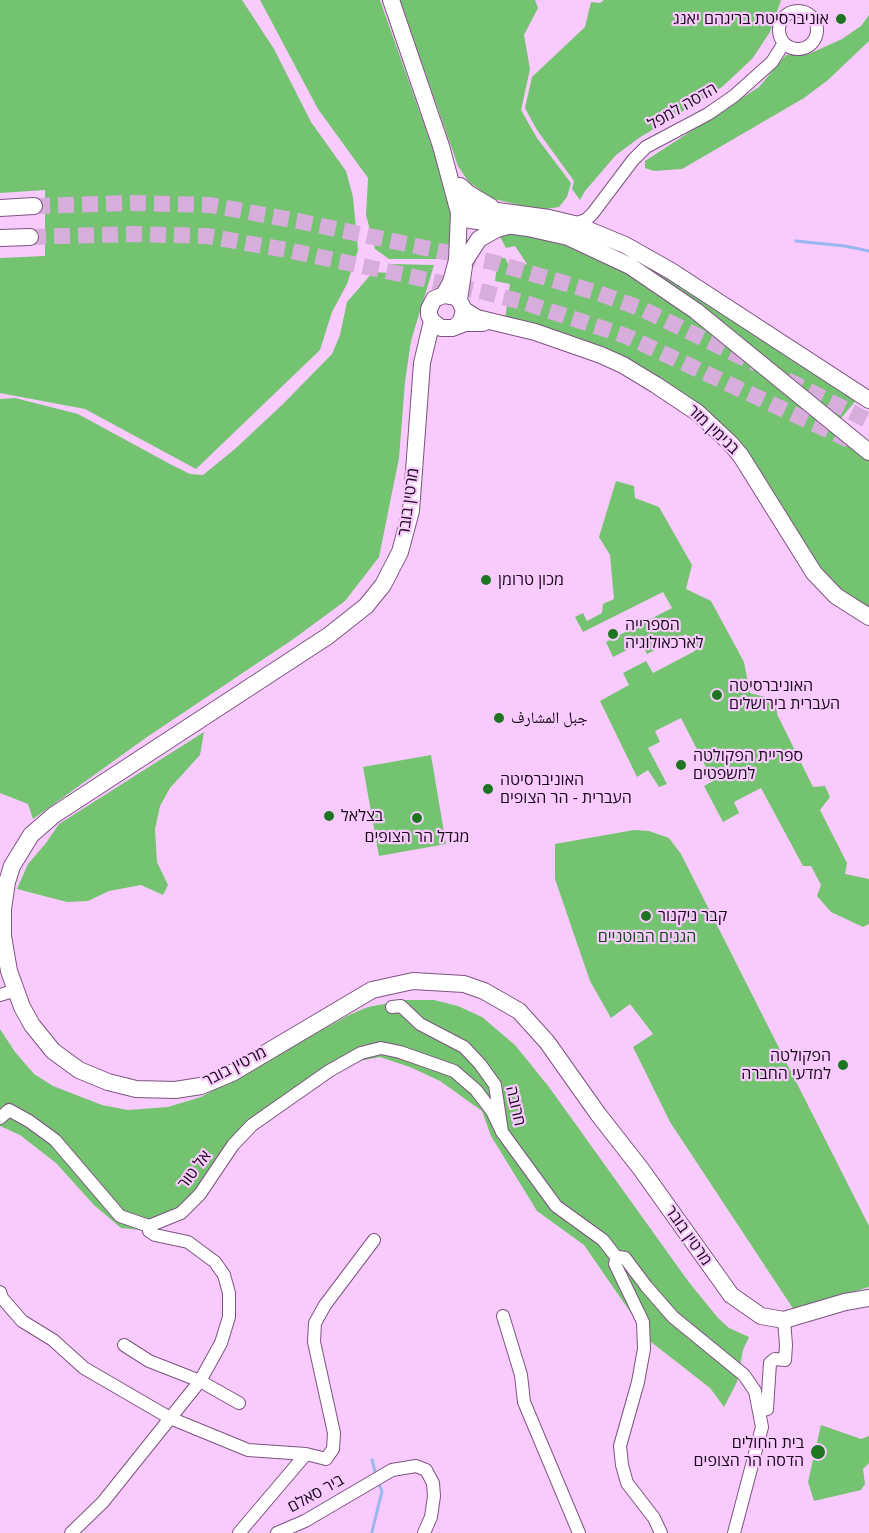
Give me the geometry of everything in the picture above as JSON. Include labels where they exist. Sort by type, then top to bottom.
[{"type":"street","name":"מרטין בובר","points":[[391,0],[466,214],[451,282],[450,313]]},
{"type":"street","points":[[798,5],[812,16],[818,28],[817,36],[814,42],[804,49],[790,48],[784,43],[779,35],[780,24],[798,5]]},
{"type":"street","name":"הדסה למפל","points":[[574,224],[586,220],[600,200],[646,147],[708,114],[734,96],[772,62],[784,43]]},
{"type":"street","name":"מרטין בובר","points":[[441,146],[460,186],[466,214],[466,259],[450,313],[424,350],[411,512],[400,552],[383,585],[366,606],[328,636],[54,815],[31,835],[12,867],[3,909],[8,993],[53,1051],[66,1062],[92,1077],[108,1082],[136,1089],[163,1091],[195,1088],[232,1073],[372,990],[413,981],[435,981],[464,984],[484,991],[519,1011],[547,1042],[731,1295],[761,1316],[784,1320]]},
{"type":"street","points":[[460,186],[497,210]]},
{"type":"street","points":[[600,200],[597,223],[615,241]]},
{"type":"street","points":[[0,208],[34,206]]},
{"type":"street","points":[[466,214],[497,210],[574,224],[615,241],[671,271],[869,399]]},
{"type":"street","points":[[466,214],[568,237],[630,266],[670,292],[734,341],[869,452]]},
{"type":"street","points":[[466,259],[475,244],[484,236],[497,229],[513,225]]},
{"type":"street","points":[[0,238],[30,237]]},
{"type":"street","name":"בנימין מזר","points":[[450,313],[473,322],[493,323],[535,332],[601,355],[623,365],[698,413],[730,443],[745,462],[814,573],[836,596],[869,617]]},
{"type":"street","name":"חרובה","points":[[392,1007],[401,1006],[420,1024],[464,1047],[480,1064],[495,1085],[502,1132],[556,1206],[603,1240],[617,1258],[625,1258],[673,1317],[744,1375],[754,1391],[759,1412]]},
{"type":"street","name":"אל טור","points":[[149,1226],[181,1213],[200,1194],[233,1145],[252,1125],[329,1071],[361,1053],[381,1048],[400,1052],[454,1071],[476,1090],[492,1111],[502,1132]]},
{"type":"street","points":[[0,1118],[9,1110],[55,1140],[120,1215],[149,1226],[149,1232],[155,1235],[188,1242],[215,1262],[224,1275],[229,1293],[229,1317],[221,1342],[200,1381],[103,1502],[72,1533]]},
{"type":"street","points":[[0,1292],[2,1298],[22,1321],[53,1340],[84,1368],[170,1418],[248,1450],[306,1454],[326,1459],[333,1449],[334,1433],[314,1342],[315,1323],[325,1305],[374,1240]]},
{"type":"street","points":[[617,1258],[615,1264],[643,1322],[644,1349],[638,1382],[620,1446],[622,1465],[627,1483],[654,1518],[661,1533]]},
{"type":"street","points":[[734,1533],[762,1427],[759,1412],[767,1409],[770,1363],[775,1359],[784,1360],[786,1345],[784,1320],[845,1302],[869,1292]]},
{"type":"street","points":[[845,1302],[869,1298]]},
{"type":"street","points":[[503,1316],[521,1375],[524,1402],[579,1533]]},
{"type":"street","points":[[124,1345],[149,1361],[200,1381],[239,1402]]},
{"type":"street","points":[[239,1533],[306,1454]]},
{"type":"street","name":"ביר סאלם","points":[[276,1533],[305,1521],[392,1470],[416,1466],[426,1470],[433,1483],[431,1517],[424,1533]]},
{"type":"green space","points":[[0,0],[242,0],[274,49],[311,122],[346,171],[353,197],[358,250],[347,284],[332,312],[320,350],[196,469],[85,409],[0,393],[0,258],[45,256],[45,190],[0,193]]},
{"type":"green space","points":[[260,0],[380,0],[445,184],[451,211],[450,244],[437,259],[389,259],[375,249],[366,215],[368,178],[318,109]]},
{"type":"green space","points":[[400,0],[535,0],[538,8],[524,35],[530,69],[521,110],[537,138],[571,183],[567,197],[559,207],[540,210],[490,198],[468,181],[458,166]]},
{"type":"green space","points":[[604,0],[781,0],[770,32],[752,59],[722,87],[639,138],[616,155],[580,200],[572,189],[574,181],[537,130],[525,108],[532,77],[585,27],[591,2],[600,3]]},
{"type":"green space","points":[[869,15],[869,41],[828,80],[804,98],[682,169],[654,171],[645,168],[645,161],[759,87],[786,55],[809,54],[842,39],[861,26]]},
{"type":"green space","points":[[580,231],[639,257],[857,399],[838,422]]},
{"type":"green space","points":[[521,233],[579,249],[619,268],[721,336],[869,461],[869,610],[833,586],[691,402],[505,319],[510,284],[495,281],[498,257],[505,258],[511,269],[527,264],[515,246],[506,248],[499,235]]},
{"type":"green space","points":[[390,264],[434,265],[411,341],[399,458],[379,557],[345,601],[292,640],[147,737],[33,819],[28,804],[0,793],[0,399],[15,398],[78,414],[190,474],[203,475],[283,404],[332,354],[340,335],[347,302],[373,272],[389,273]]},
{"type":"green space","points":[[616,481],[634,486],[635,498],[659,507],[692,565],[686,589],[711,601],[744,662],[750,693],[777,700],[777,714],[813,787],[825,786],[830,797],[820,810],[847,863],[845,874],[869,879],[869,924],[863,927],[831,912],[817,896],[821,885],[811,866],[803,866],[761,788],[734,802],[739,813],[723,822],[704,786],[713,781],[681,718],[655,731],[660,742],[648,748],[667,784],[659,787],[648,770],[637,777],[600,701],[629,685],[623,673],[646,661],[653,673],[695,651],[686,634],[647,654],[641,643],[613,657],[606,642],[672,608],[663,592],[583,632],[575,617],[583,613],[587,621],[602,613],[603,604],[614,599],[610,555],[599,537]]},
{"type":"green space","points":[[204,732],[200,755],[170,788],[160,806],[155,829],[157,862],[168,885],[163,895],[141,885],[109,891],[88,901],[67,902],[17,889],[28,864],[59,824]]},
{"type":"green space","points":[[431,755],[446,844],[379,856],[363,767]]},
{"type":"green space","name":"הגנים הבוטניים","points":[[634,830],[649,831],[669,838],[681,854],[869,1226],[869,1287],[794,1310],[670,1122],[633,1047],[653,1034],[630,1004],[611,1018],[590,981],[555,879],[555,844]]},
{"type":"green space","points":[[405,1000],[434,1000],[458,1006],[482,1017],[515,1045],[549,1087],[688,1281],[718,1318],[729,1328],[749,1337],[743,1350],[737,1382],[724,1407],[710,1388],[651,1342],[584,1245],[537,1211],[491,1136],[482,1111],[440,1081],[410,1067],[380,1057],[354,1062],[230,1144],[186,1204],[163,1222],[141,1230],[121,1228],[94,1205],[56,1163],[20,1135],[0,1126],[0,1029],[15,1052],[34,1074],[53,1086],[102,1105],[128,1110],[168,1107],[201,1097],[349,1015],[368,1007]]},
{"type":"green space","points":[[821,1425],[861,1439],[869,1436],[869,1463],[863,1469],[865,1484],[861,1490],[814,1501],[808,1482]]},
{"type":"waterway","points":[[796,241],[869,251]]},
{"type":"waterway","points":[[372,1460],[376,1475]]},
{"type":"waterway","points":[[372,1532],[382,1491],[378,1482]]},
{"type":"tunnel","points":[[34,206],[132,203],[210,205],[492,262],[598,293],[642,309],[756,364]]},
{"type":"tunnel","points":[[30,237],[133,234],[207,236],[292,251],[484,292],[526,303],[626,336],[849,440]]},
{"type":"tunnel","points":[[787,380],[869,421]]},
{"type":"place","name":"אוניברסיטת בריגהם יאנג","points":[[841,19]]},
{"type":"place","name":"מכון טרומן","points":[[486,580]]},
{"type":"place","name":"הספרייה לארכאולוגיה","points":[[613,634]]},
{"type":"place","name":"האוניברסיטה העברית בירושלים","points":[[717,695]]},
{"type":"place","name":"جبل المشارف","points":[[499,718]]},
{"type":"place","name":"ספריית הפקולטה למשפטים","points":[[681,765]]},
{"type":"place","name":"האוניברסיטה העברית - הר הצופים","points":[[488,789]]},
{"type":"place","name":"בצלאל","points":[[329,816]]},
{"type":"place","name":"מגדל הר הצופים","points":[[417,818]]},
{"type":"place","name":"קבר ניקנור","points":[[646,916]]},
{"type":"place","name":"הפקולטה למדעי החברה","points":[[843,1065]]},
{"type":"place","name":"בית החולים הדסה הר הצופים","points":[[818,1452]]}]
